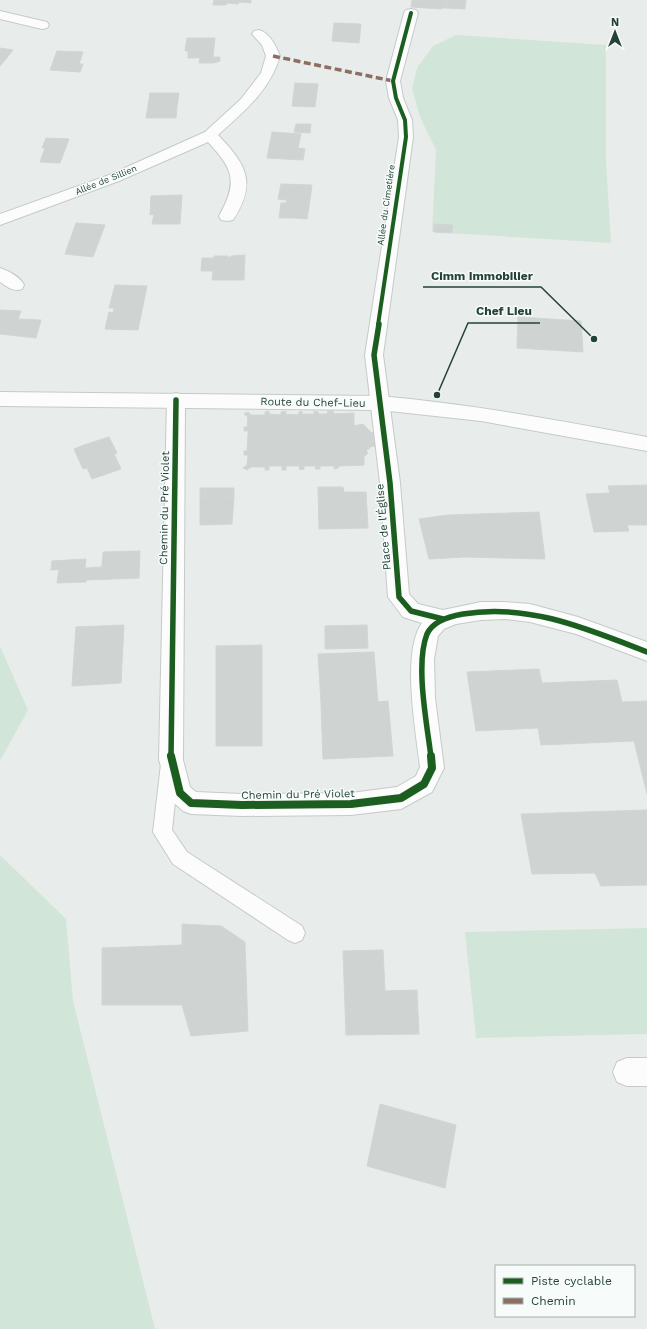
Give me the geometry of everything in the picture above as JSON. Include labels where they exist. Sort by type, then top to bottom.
[{"type":"street","name":"Allée du Cimetière","points":[[380,403],[374,355],[406,137],[405,120],[396,98],[393,81],[411,13]]},
{"type":"street","points":[[0,15],[42,25]]},
{"type":"street","name":"Allée de Sillien","points":[[0,220],[114,178],[210,135],[246,102],[268,73],[273,56],[268,44],[259,34]]},
{"type":"street","points":[[210,135],[227,154],[239,175],[238,196],[227,216]]},
{"type":"street","points":[[0,274],[16,285]]},
{"type":"street","name":"Route du Chef-Lieu","points":[[0,399],[380,403],[432,407],[489,415],[647,444]]},
{"type":"street","name":"Chemin du Pré Violet","points":[[176,400],[171,760],[180,793],[191,803],[242,805],[351,804],[401,798],[424,784],[432,768],[422,654],[428,632],[443,619],[472,611],[514,610],[564,621],[647,652]]},
{"type":"street","name":"Place de l'Église","points":[[380,403],[390,484],[399,597],[411,611],[443,619]]},
{"type":"lane","name":"Chemin du Pré Violet","points":[[171,760],[162,832],[180,858],[295,933]]},
{"type":"green space","points":[[456,35],[606,45],[606,161],[611,243],[432,232],[436,150],[420,117],[412,89],[417,68],[433,46]]},
{"type":"green space","points":[[0,646],[28,710],[0,761]]},
{"type":"green space","points":[[0,855],[66,919],[73,1001],[155,1329],[0,1329]]},
{"type":"green space","points":[[647,928],[647,1034],[476,1038],[465,932]]},
{"type":"building","points":[[214,0],[251,0],[251,3],[239,2],[238,4],[227,3],[226,5],[213,5]]},
{"type":"building","points":[[412,0],[447,0],[446,8],[442,9],[411,7]]},
{"type":"building","points":[[447,0],[466,0],[465,9],[446,8]]},
{"type":"building","points":[[334,23],[361,24],[359,43],[332,41]]},
{"type":"building","points":[[187,38],[215,38],[213,57],[220,57],[220,61],[214,63],[199,63],[200,58],[188,58],[188,51],[185,51]]},
{"type":"building","points":[[0,48],[13,50],[10,54],[0,52]]},
{"type":"building","points":[[57,51],[83,52],[79,64],[83,64],[80,72],[50,70]]},
{"type":"building","points":[[0,52],[10,54],[0,66]]},
{"type":"building","points":[[295,83],[318,84],[315,107],[292,106]]},
{"type":"building","points":[[150,93],[179,93],[177,107],[173,107],[172,118],[146,118]]},
{"type":"building","points":[[173,107],[177,107],[176,118],[172,118]]},
{"type":"building","points":[[296,124],[311,124],[310,133],[294,132]]},
{"type":"building","points":[[272,132],[301,134],[298,148],[305,149],[303,160],[267,158]]},
{"type":"building","points":[[46,138],[69,139],[60,163],[40,162],[45,148],[42,148]]},
{"type":"building","points":[[281,184],[312,185],[308,213],[295,213],[294,218],[279,218],[281,203],[286,203],[287,200],[278,199]]},
{"type":"building","points":[[182,195],[180,224],[152,224],[154,214],[150,215],[151,196]]},
{"type":"building","points":[[295,213],[308,213],[307,219],[294,218]]},
{"type":"building","points":[[76,223],[105,225],[93,257],[65,254]]},
{"type":"building","points":[[434,224],[453,225],[452,233],[434,232]]},
{"type":"building","points":[[245,255],[244,280],[218,280],[219,271],[201,271],[202,258]]},
{"type":"building","points":[[213,271],[219,271],[218,280],[212,280]]},
{"type":"building","points":[[115,285],[147,286],[138,330],[105,329],[109,312],[113,313],[114,308],[109,308]]},
{"type":"building","points":[[0,310],[21,311],[18,319],[41,320],[36,338],[0,334]]},
{"type":"building","points":[[518,317],[581,321],[583,352],[517,348]]},
{"type":"building","points":[[269,411],[269,414],[281,415],[281,412],[286,411],[285,414],[298,415],[299,412],[302,411],[302,414],[314,414],[314,411],[318,412],[319,414],[327,414],[328,411],[333,411],[334,414],[354,413],[354,426],[363,424],[372,433],[376,431],[377,434],[374,436],[374,442],[377,444],[376,447],[372,446],[366,451],[368,453],[365,456],[364,455],[364,465],[339,466],[338,468],[334,469],[334,466],[320,466],[320,469],[315,469],[316,466],[304,466],[304,469],[300,470],[299,466],[286,466],[286,470],[282,470],[282,466],[269,466],[269,470],[265,470],[265,467],[251,467],[247,470],[243,468],[247,465],[248,455],[244,455],[244,451],[247,451],[248,431],[244,431],[244,427],[247,427],[248,417],[244,414],[248,412],[251,415],[265,415],[265,412]]},
{"type":"building","points":[[109,437],[117,453],[114,454],[121,469],[92,479],[87,468],[83,469],[78,458],[88,455],[84,445]]},
{"type":"building","points":[[84,445],[88,455],[78,458],[74,449]]},
{"type":"building","points":[[647,485],[647,525],[627,525],[629,531],[594,532],[586,494],[610,493],[608,486]]},
{"type":"building","points":[[318,487],[343,487],[344,492],[366,492],[368,528],[319,529]]},
{"type":"building","points":[[200,488],[206,488],[206,497],[200,497]]},
{"type":"building","points":[[206,488],[226,488],[225,497],[234,497],[232,524],[200,525],[200,497],[206,497]]},
{"type":"building","points":[[226,488],[234,488],[234,497],[225,497]]},
{"type":"building","points":[[539,512],[545,559],[465,557],[429,559],[419,519],[448,515]]},
{"type":"building","points":[[140,551],[139,578],[86,580],[87,568],[102,567],[103,552]]},
{"type":"building","points":[[86,559],[85,568],[51,570],[52,561]]},
{"type":"building","points":[[87,568],[86,582],[57,583],[59,569]]},
{"type":"building","points":[[124,625],[121,683],[72,686],[76,627]]},
{"type":"building","points":[[367,625],[368,648],[325,649],[325,626]]},
{"type":"building","points":[[262,645],[262,746],[216,746],[216,646]]},
{"type":"building","points":[[374,652],[377,691],[352,692],[352,702],[321,703],[318,654]]},
{"type":"building","points":[[539,669],[542,683],[617,680],[622,702],[647,701],[647,794],[634,741],[541,745],[538,728],[476,731],[467,672]]},
{"type":"building","points":[[377,691],[378,702],[388,701],[393,756],[323,759],[321,703],[352,702],[352,692]]},
{"type":"building","points":[[647,810],[647,885],[601,886],[595,873],[532,874],[521,814]]},
{"type":"building","points":[[182,924],[221,926],[245,942],[248,1031],[191,1036],[182,1005],[102,1005],[102,948],[182,945]]},
{"type":"building","points":[[383,950],[385,991],[417,990],[419,1034],[346,1035],[343,951]]},
{"type":"building","points":[[380,1104],[456,1125],[445,1188],[367,1166]]},
{"type":"marked path","points":[[273,56],[393,81]]},
{"type":"cycle path","points":[[411,13],[393,81],[396,98],[405,120],[406,137],[374,355],[390,483],[399,597],[411,611],[443,619]]},
{"type":"cycle path","points":[[176,400],[171,760],[180,793],[191,803],[242,805],[351,804],[401,798],[424,784],[432,768],[424,698],[424,643],[428,632],[434,626],[440,621],[452,616],[481,611],[505,610],[530,613],[554,618],[647,652]]},
{"type":"place","name":"Cimm Immobilier","points":[[594,339]]},
{"type":"place","name":"Chef Lieu","points":[[437,395]]}]
